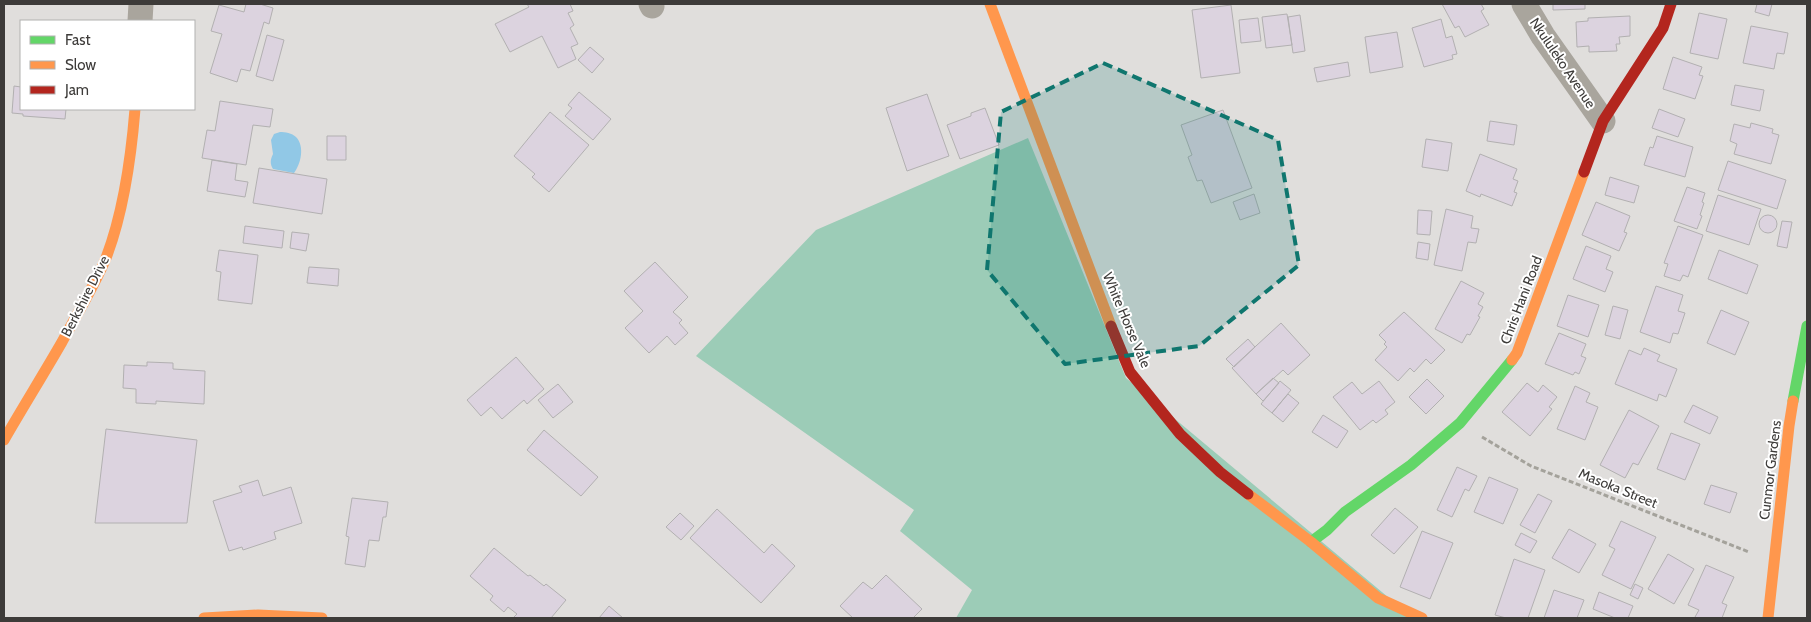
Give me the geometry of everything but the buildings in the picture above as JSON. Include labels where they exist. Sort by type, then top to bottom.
[{"type":"street","points":[[140,20],[141,4]]},
{"type":"street","name":"White Horse Vale","points":[[990,4],[1106,315],[1130,372],[1180,434],[1220,472],[1311,542],[1378,598],[1422,618]]},
{"type":"street","name":"Nkululeko Avenue","points":[[1524,4],[1543,36],[1603,121]]},
{"type":"street","name":"Chris Hani Road","points":[[1311,542],[1327,530],[1345,512],[1411,465],[1460,424],[1517,353],[1603,121],[1663,28],[1671,4]]},
{"type":"street","name":"Berkshire Drive","points":[[4,440],[43,375],[98,275],[105,258],[122,205],[133,136],[135,110]]},
{"type":"street","name":"Cunmor Gardens","points":[[1768,618],[1789,426],[1807,326]]},
{"type":"street","points":[[204,618],[258,615],[322,618]]},
{"type":"path","name":"Masoka Street","points":[[1460,424],[1530,466],[1775,562]]},
{"type":"highlighted area","points":[[1103,63],[1278,140],[1299,265],[1199,346],[1065,364],[987,270],[1001,112]]},
{"type":"green space","points":[[1028,138],[1126,378],[1413,618],[956,618],[972,590],[900,531],[914,510],[696,356],[816,230]]},
{"type":"water","points":[[280,132],[288,133],[299,141],[301,150],[300,160],[294,173],[273,169],[271,165],[273,154],[271,140],[274,134]]},
{"type":"traffic: fast","points":[[1793,401],[1807,326]]},
{"type":"traffic: fast","points":[[1311,542],[1327,530],[1345,512],[1411,465],[1460,423],[1512,360]]},
{"type":"traffic: slow","points":[[990,4],[1111,326]]},
{"type":"traffic: slow","points":[[4,440],[62,342],[91,290],[106,258],[118,222],[126,185],[135,110]]},
{"type":"traffic: slow","points":[[1512,360],[1517,353],[1584,172]]},
{"type":"traffic: slow","points":[[1768,618],[1793,401]]},
{"type":"traffic: slow","points":[[1248,494],[1311,542],[1378,598],[1422,618]]},
{"type":"traffic: slow","points":[[204,618],[258,615],[322,618]]},
{"type":"traffic: jam","points":[[1584,172],[1603,121],[1663,28],[1671,4]]},
{"type":"traffic: jam","points":[[1111,326],[1130,372],[1180,434],[1220,472],[1248,494]]}]
